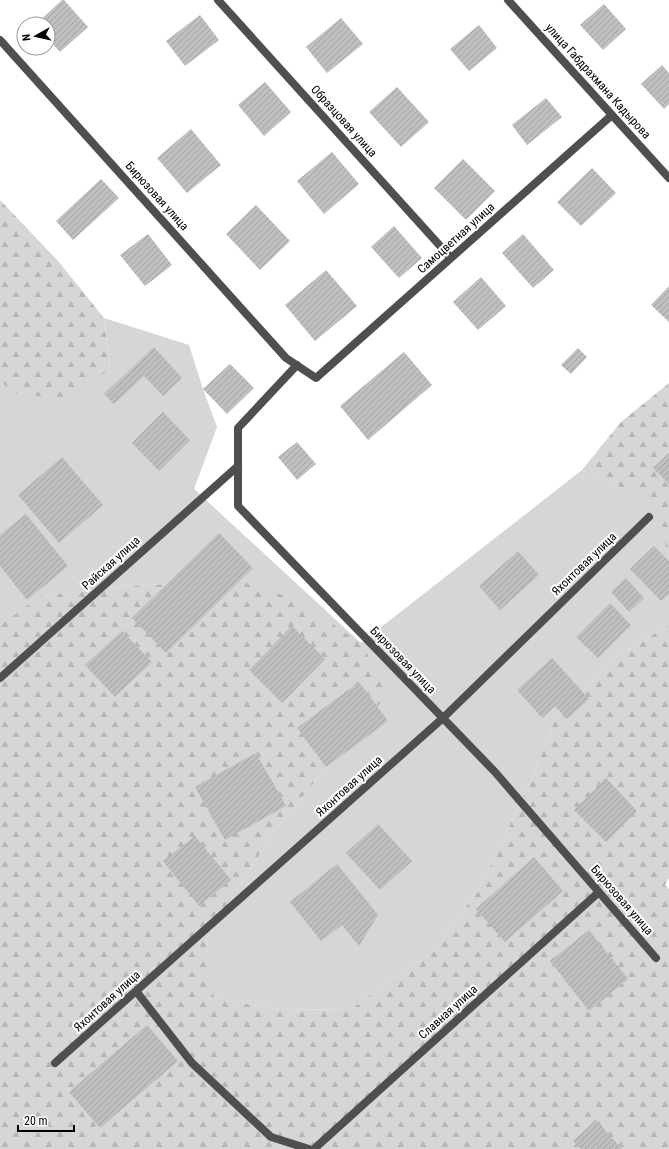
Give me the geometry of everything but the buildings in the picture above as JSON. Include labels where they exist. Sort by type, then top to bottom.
[{"type":"street","name":"Образцовая улица","points":[[218,0],[451,258]]},
{"type":"street","name":"улица Габдрахмана Кадырова","points":[[508,0],[669,178]]},
{"type":"street","name":"Бирюзовая улица","points":[[0,40],[286,358],[316,378]]},
{"type":"street","name":"Самоцветная улица","points":[[316,378],[612,115]]},
{"type":"street","name":"Бирюзовая улица","points":[[297,366],[238,428],[238,506],[495,772],[656,958]]},
{"type":"street","name":"Райская улица","points":[[0,678],[238,466]]},
{"type":"street","name":"Яхонтовая улица","points":[[55,1063],[443,718],[649,517]]},
{"type":"street","name":"Славная улица","points":[[314,1149],[599,892]]},
{"type":"street","points":[[136,991],[192,1063],[271,1136],[309,1149]]},
{"type":"green space","points":[[0,200],[59,262],[104,318],[110,369],[67,400],[15,393],[0,382]]},
{"type":"green space","points":[[104,318],[189,345],[217,427],[194,489],[361,643],[582,470],[657,503],[669,559],[669,625],[618,655],[555,719],[531,781],[480,887],[435,950],[351,1009],[280,1010],[213,998],[206,940],[275,830],[356,732],[238,580],[130,586],[42,596],[0,625],[0,382],[15,393],[110,369]]},
{"type":"green space","points":[[669,383],[669,559],[656,503],[582,470],[621,422]]},
{"type":"green space","points":[[238,580],[295,599],[361,643],[389,693],[275,830],[206,940],[214,998],[280,1010],[351,1009],[435,950],[480,887],[531,781],[555,719],[618,655],[669,625],[669,878],[665,885],[669,889],[669,1149],[0,1149],[0,625],[41,596],[130,586]]}]
